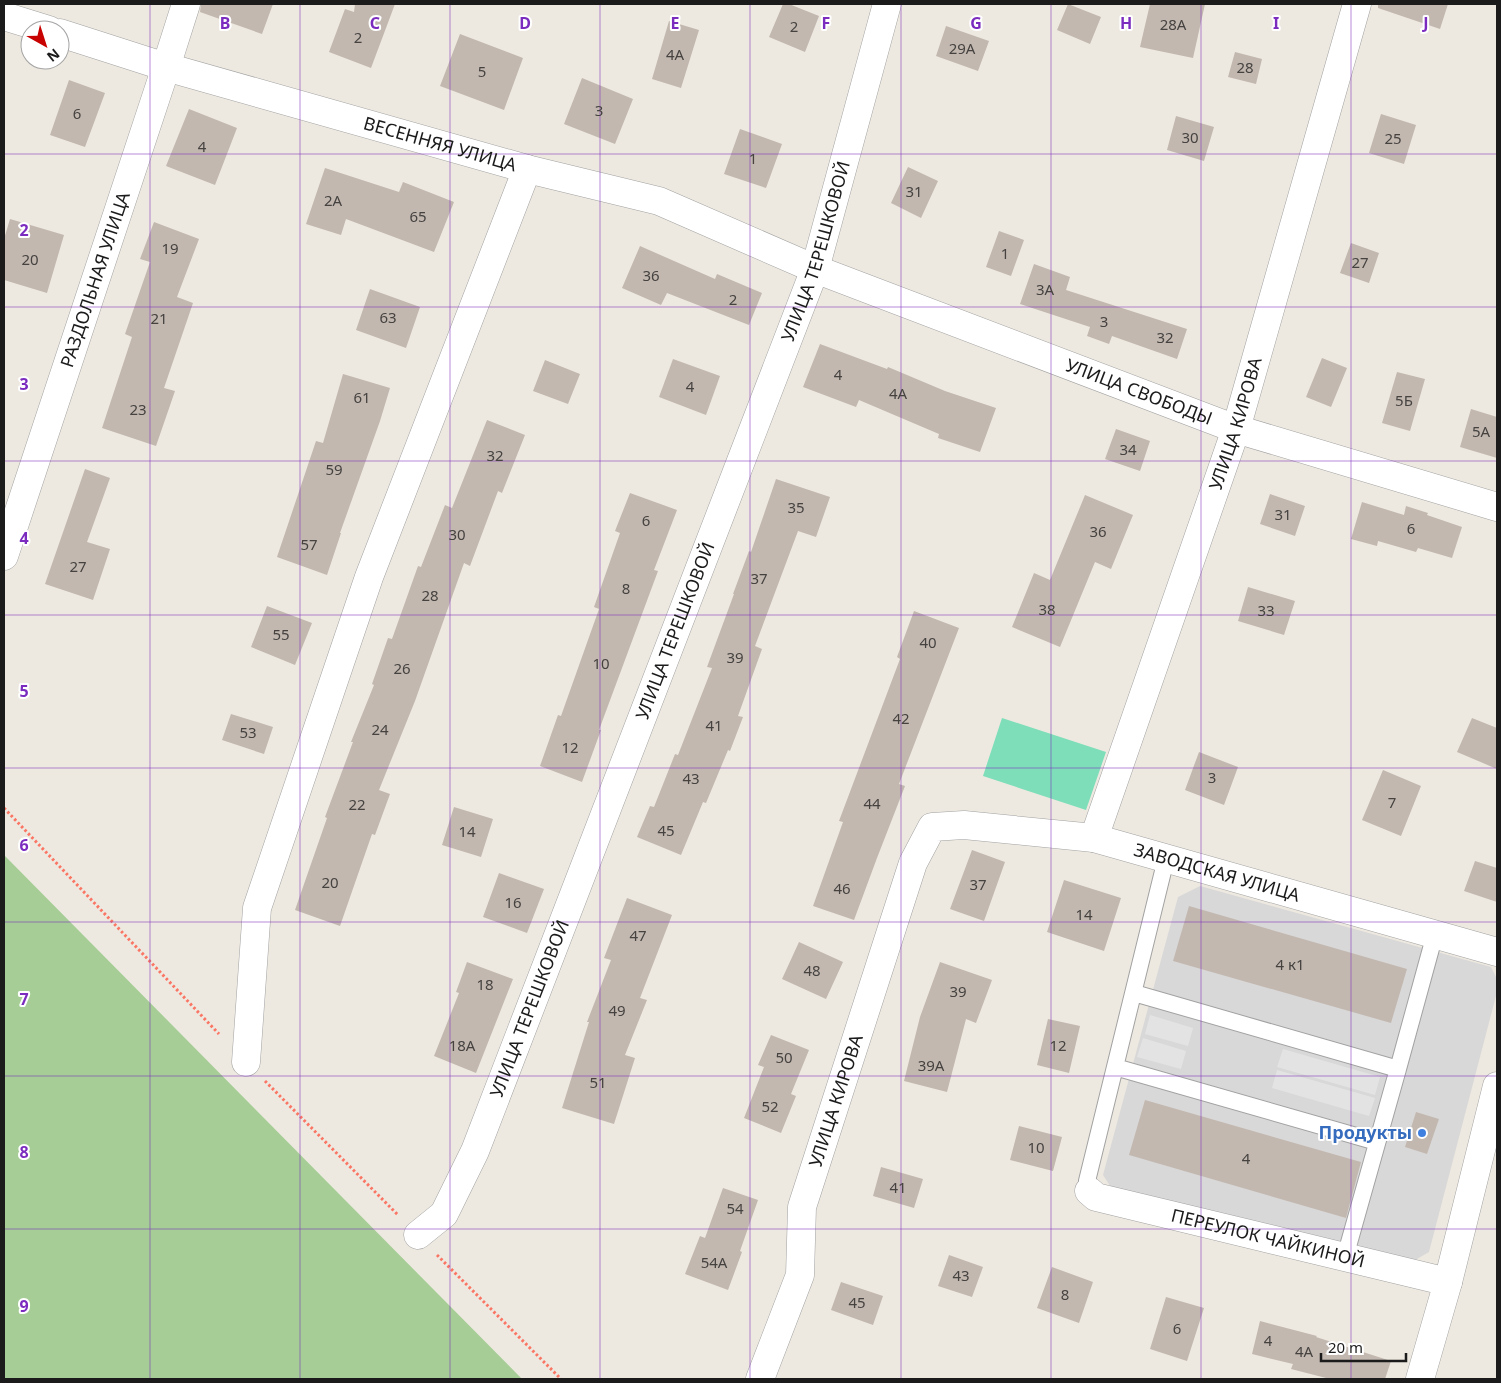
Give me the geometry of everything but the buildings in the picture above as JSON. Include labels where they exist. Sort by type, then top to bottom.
[{"type":"street","name":"РАЗДОЛЬНАЯ УЛИЦА","points":[[4,556],[186,4]]},
{"type":"street","name":"УЛИЦА ТЕРЕШКОВОЙ","points":[[418,1235],[444,1214],[475,1151],[815,269],[887,4]]},
{"type":"street","name":"УЛИЦА КИРОВА","points":[[1094,838],[1236,430],[1357,4]]},
{"type":"street","points":[[4,16],[20,21]]},
{"type":"street","name":"ВЕСЕННЯЯ УЛИЦА","points":[[70,36],[166,67],[527,169],[659,201],[815,269]]},
{"type":"street","points":[[246,1062],[257,908],[369,577],[527,169]]},
{"type":"street","name":"УЛИЦА СВОБОДЫ","points":[[815,269],[1236,430],[1497,506]]},
{"type":"street","name":"ЗАВОДСКАЯ УЛИЦА","points":[[932,827],[964,825],[1094,838],[1497,952]]},
{"type":"street","name":"УЛИЦА КИРОВА","points":[[760,1379],[800,1275],[802,1207],[913,863],[932,827]]},
{"type":"street","points":[[1420,1379],[1448,1282],[1497,1086]]},
{"type":"street","name":"ПЕРЕУЛОК ЧАЙКИНОЙ","points":[[1089,1191],[1096,1197],[1448,1282]]},
{"type":"lane","points":[[1089,1191],[1087,1181],[1166,859]]},
{"type":"lane","points":[[1345,1257],[1436,934]]},
{"type":"lane","points":[[1134,993],[1398,1069]]},
{"type":"lane","points":[[1115,1067],[1377,1142]]},
{"type":"path","points":[[4,808],[246,1062],[561,1379]]},
{"type":"shaded area","points":[[1200,886],[1491,967],[1497,979],[1497,992],[1429,1252],[1405,1266],[1114,1192],[1103,1175],[1178,897]]},
{"type":"shaded area","points":[[1150,1015],[1193,1028],[1188,1046],[1145,1034]]},
{"type":"shaded area","points":[[1143,1038],[1186,1051],[1181,1069],[1137,1057]]},
{"type":"shaded area","points":[[1283,1049],[1380,1077],[1375,1095],[1277,1067]]},
{"type":"shaded area","points":[[1277,1070],[1375,1098],[1369,1116],[1272,1088]]},
{"type":"green space","points":[[1002,718],[1106,752],[1086,810],[983,776]]},
{"type":"green space","points":[[4,855],[522,1379],[4,1379]]},
{"type":"place","name":"Продукты","points":[[1422,1133]]}]
